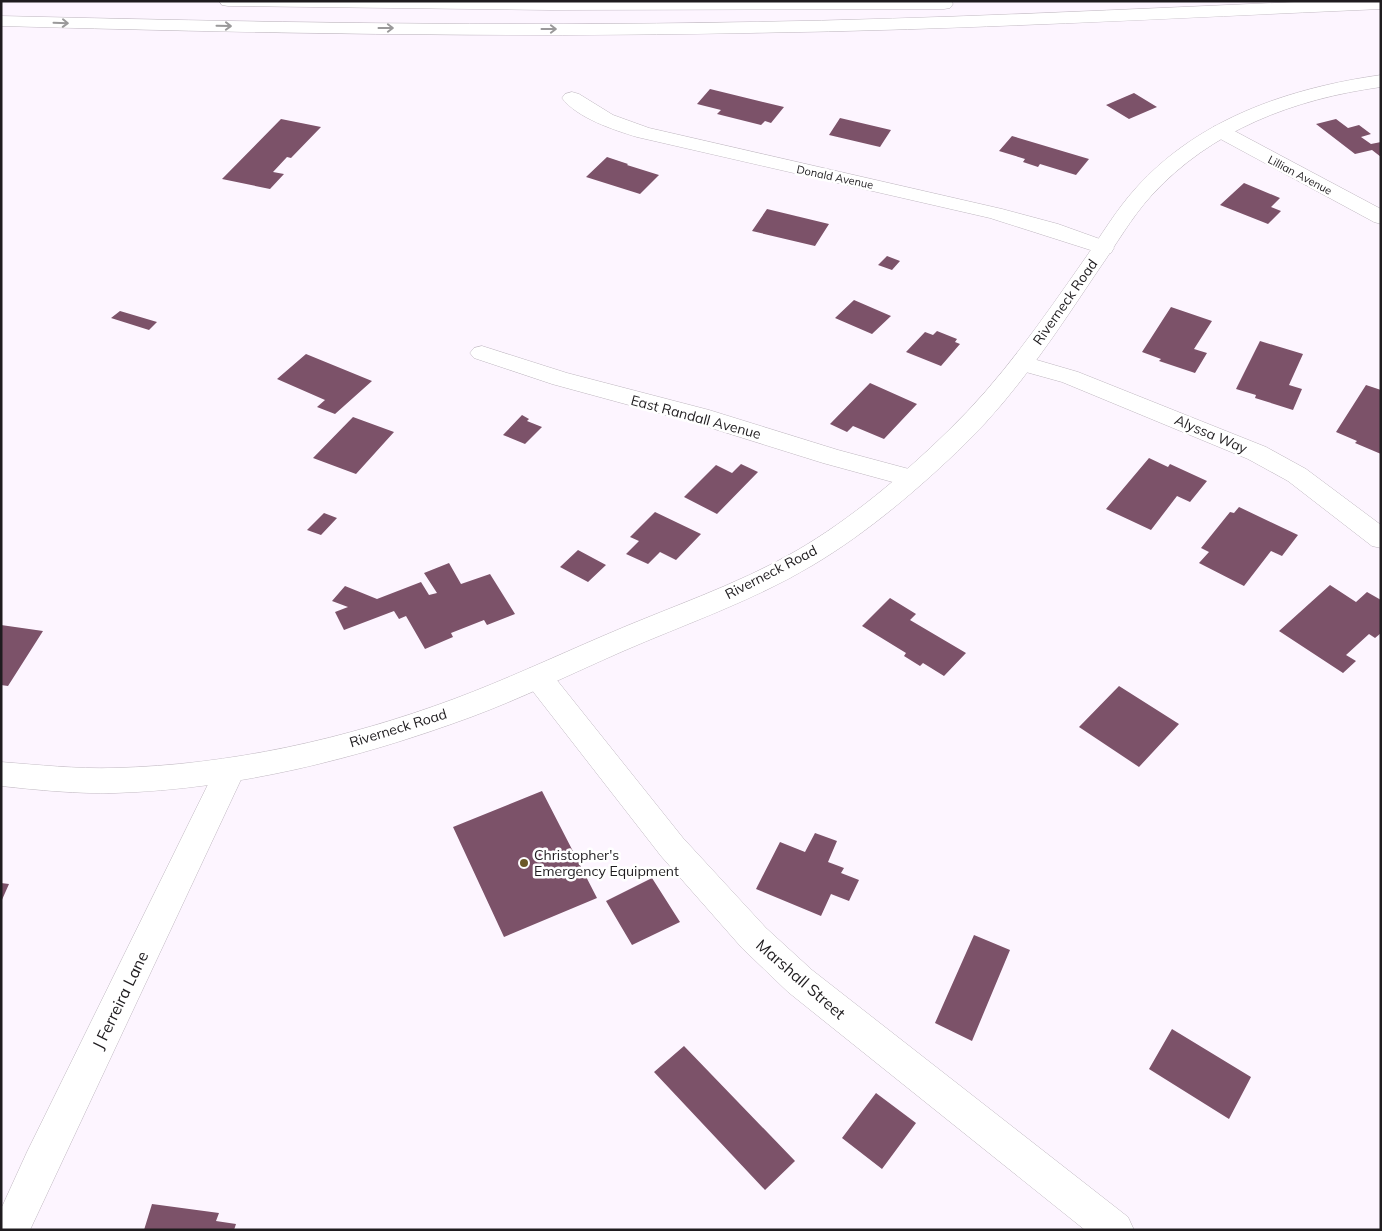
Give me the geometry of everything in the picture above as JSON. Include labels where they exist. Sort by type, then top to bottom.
[{"type":"main road","points":[[228,1],[570,5],[960,4]]},
{"type":"main road","points":[[989,4],[1381,3]]},
{"type":"main road","points":[[1,21],[348,28],[762,27],[862,25],[1381,3]]},
{"type":"main road","name":"Riverneck Road","points":[[1,774],[24,778],[100,781],[167,778],[230,771],[374,737],[441,716],[538,677],[750,584],[806,557],[862,518],[911,478],[956,438],[991,403],[1023,364],[1103,248],[1148,187],[1190,150],[1220,131],[1272,106],[1329,89],[1381,81]]},
{"type":"main road","name":"Donald Avenue","points":[[572,98],[590,112],[616,124],[644,132],[783,166],[995,213],[1050,229],[1103,248]]},
{"type":"main road","name":"Lillian Avenue","points":[[1220,131],[1381,218]]},
{"type":"main road","name":"East Randall Avenue","points":[[482,352],[569,382],[742,428],[832,457],[911,478]]},
{"type":"main road","name":"Alyssa Way","points":[[1023,364],[1070,376],[1256,453],[1297,475],[1381,539]]},
{"type":"main road","name":"Marshall Street","points":[[538,677],[672,847],[754,938],[800,981],[1115,1230]]},
{"type":"main road","name":"J Ferreira Lane","points":[[11,1230],[40,1165],[230,771]]},
{"type":"building","points":[[710,89],[784,107],[771,123],[765,121],[761,125],[717,114],[721,110],[697,104]]},
{"type":"building","points":[[1134,93],[1157,107],[1129,119],[1106,105]]},
{"type":"building","points":[[840,118],[891,130],[880,147],[829,135]]},
{"type":"building","points":[[281,119],[321,127],[291,158],[287,157],[273,172],[284,174],[270,189],[222,179]]},
{"type":"building","points":[[1336,119],[1348,128],[1359,125],[1371,134],[1361,137],[1371,144],[1381,142],[1381,157],[1372,150],[1355,154],[1316,124]]},
{"type":"building","points":[[1012,136],[1089,159],[1076,175],[1040,164],[1038,167],[1023,162],[1025,159],[999,151]]},
{"type":"building","points":[[607,157],[659,175],[640,194],[586,177]]},
{"type":"building","points":[[1244,183],[1280,198],[1271,207],[1281,211],[1268,224],[1220,205]]},
{"type":"building","points":[[767,209],[829,224],[815,246],[752,231]]},
{"type":"building","points":[[887,256],[900,261],[892,270],[878,265]]},
{"type":"building","points":[[854,300],[891,316],[872,334],[835,318]]},
{"type":"building","points":[[1171,307],[1212,321],[1194,349],[1207,353],[1195,373],[1159,361],[1161,359],[1142,352]]},
{"type":"building","points":[[120,311],[157,322],[149,330],[111,318]]},
{"type":"building","points":[[937,331],[957,339],[955,342],[960,344],[941,366],[906,352],[925,332],[933,335]]},
{"type":"building","points":[[1260,341],[1303,354],[1289,385],[1302,389],[1293,410],[1255,398],[1256,395],[1236,389]]},
{"type":"building","points":[[306,354],[372,381],[335,414],[317,407],[325,400],[277,379]]},
{"type":"building","points":[[870,383],[917,404],[884,439],[853,426],[847,432],[830,424]]},
{"type":"building","points":[[1366,385],[1381,390],[1381,454],[1355,443],[1357,441],[1336,432]]},
{"type":"building","points":[[522,415],[529,419],[527,421],[542,427],[525,444],[503,435]]},
{"type":"building","points":[[353,417],[394,432],[356,474],[313,458]]},
{"type":"building","points":[[1149,458],[1168,467],[1170,464],[1207,481],[1190,502],[1177,496],[1151,530],[1106,509]]},
{"type":"building","points":[[741,464],[758,472],[717,514],[684,497],[716,465],[732,473]]},
{"type":"building","points":[[1239,507],[1298,535],[1282,556],[1271,551],[1244,586],[1199,563],[1209,552],[1201,548],[1230,512],[1234,513]]},
{"type":"building","points":[[655,512],[701,534],[676,560],[660,552],[648,564],[626,554],[639,541],[630,537]]},
{"type":"building","points":[[324,513],[337,518],[321,535],[307,530]]},
{"type":"building","points":[[578,550],[606,565],[588,582],[560,567]]},
{"type":"building","points":[[449,563],[461,584],[490,574],[515,614],[487,625],[484,620],[451,633],[453,637],[425,649],[406,616],[399,619],[394,611],[344,630],[335,612],[348,607],[332,601],[345,586],[377,599],[421,582],[429,595],[437,593],[424,573]]},
{"type":"building","points":[[1330,585],[1356,602],[1367,592],[1381,600],[1381,633],[1375,638],[1369,634],[1346,655],[1356,661],[1343,673],[1279,631]]},
{"type":"building","points":[[890,598],[916,614],[910,620],[966,653],[944,676],[923,663],[920,666],[904,656],[906,653],[862,626]]},
{"type":"building","points":[[1,625],[43,631],[8,686],[1,685]]},
{"type":"building","points":[[1119,686],[1179,724],[1139,767],[1079,727]]},
{"type":"building","name":"Christopher's Emergency Equipment","points":[[542,791],[597,898],[504,937],[453,827]]},
{"type":"building","points":[[815,833],[837,841],[828,862],[844,868],[841,873],[859,880],[849,901],[831,894],[821,916],[756,889],[780,842],[805,852]]},
{"type":"building","points":[[652,878],[680,922],[632,945],[606,901]]},
{"type":"building","points":[[1,883],[9,884],[1,902]]},
{"type":"building","points":[[974,935],[1010,950],[972,1041],[935,1023]]},
{"type":"building","points":[[1172,1029],[1251,1077],[1229,1119],[1149,1069]]},
{"type":"building","points":[[684,1046],[795,1161],[765,1190],[654,1072]]},
{"type":"building","points":[[876,1093],[916,1123],[882,1169],[842,1138]]},
{"type":"building","points":[[152,1204],[219,1213],[216,1221],[236,1224],[234,1230],[144,1230]]},
{"type":"place","name":"Christopher's Emergency Equipment","points":[[524,863]]}]
